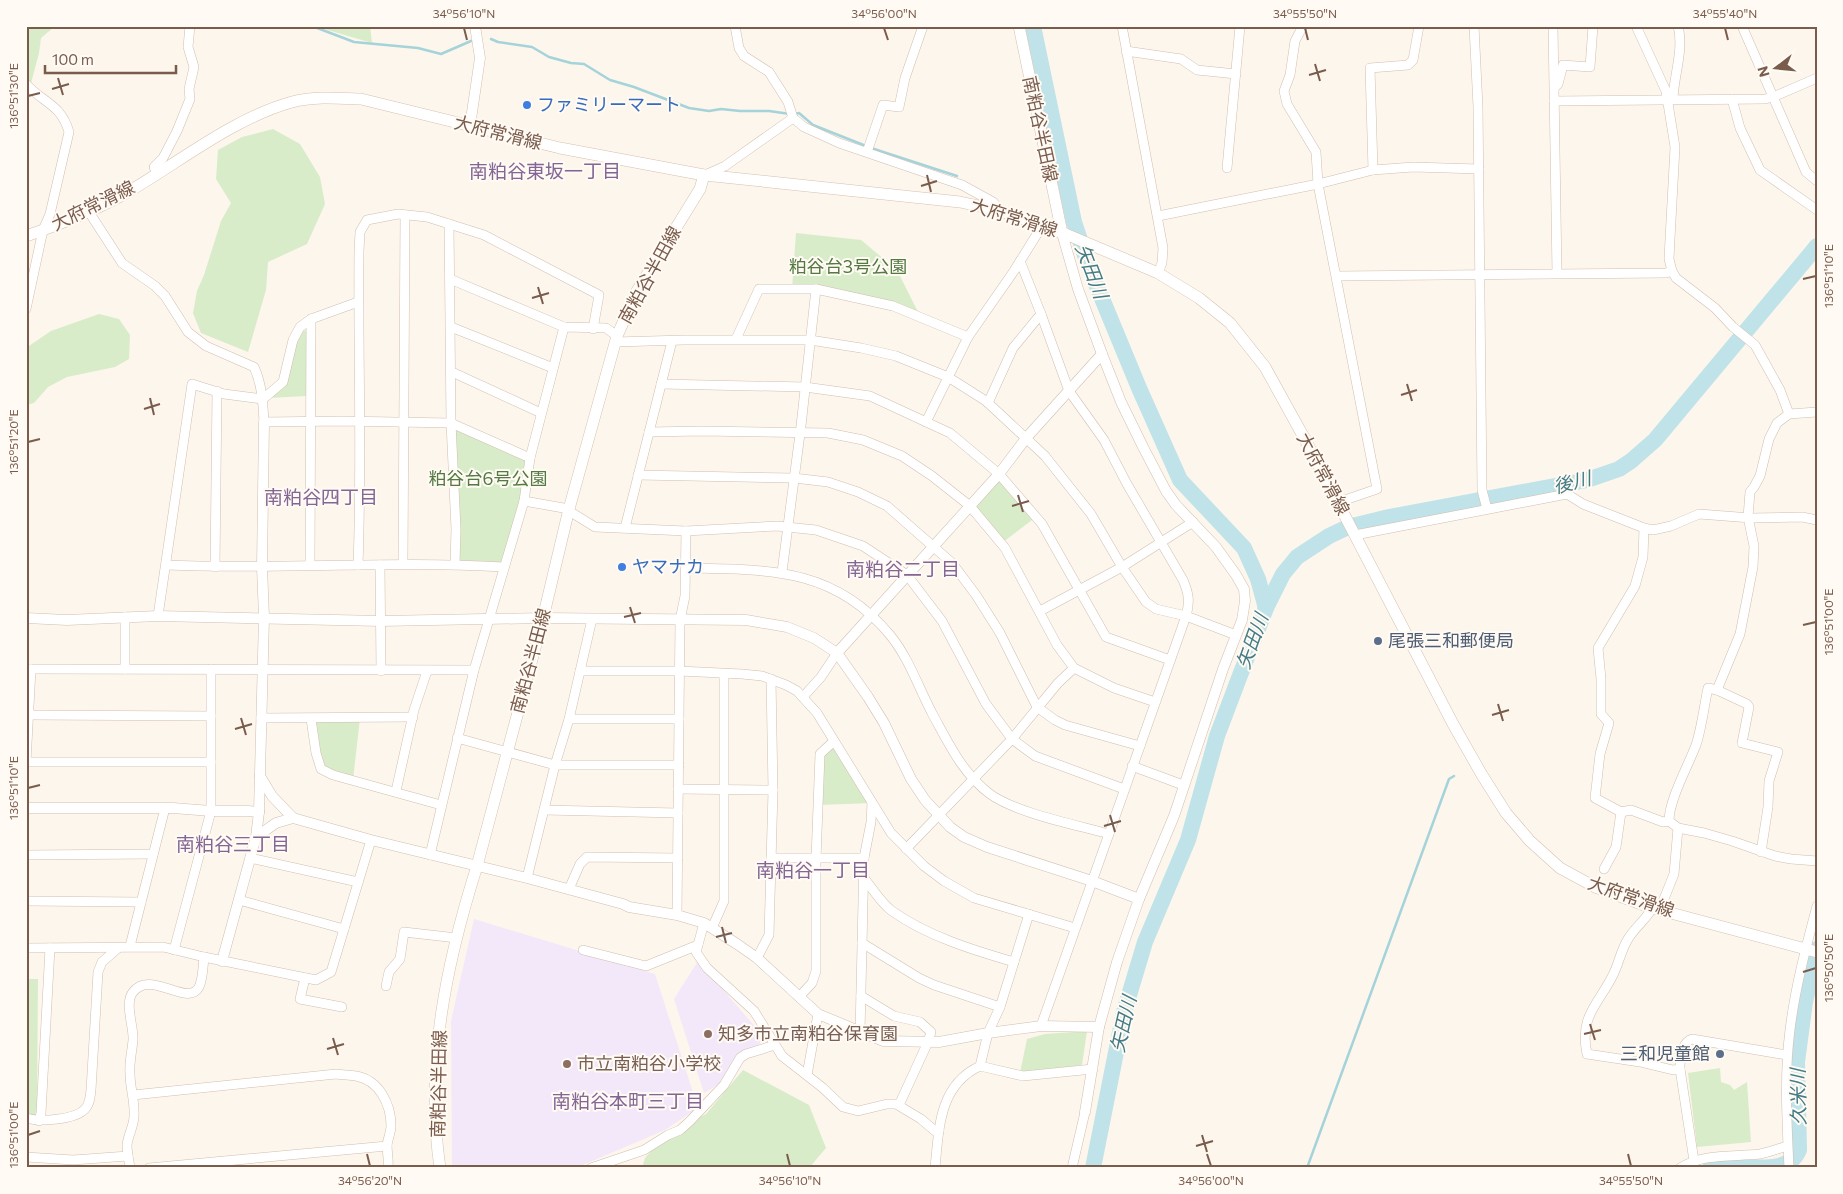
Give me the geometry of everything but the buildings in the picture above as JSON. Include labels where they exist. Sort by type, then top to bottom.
[{"type":"main road","name":"南粕谷半田線","points":[[1019,26],[1065,234]]},
{"type":"main road","name":"大府常滑線","points":[[26,236],[89,212],[121,196],[250,119],[293,102],[333,97],[361,99],[560,148],[704,175],[960,202],[1000,211],[1065,234],[1158,273],[1199,298],[1230,323],[1265,368],[1339,502],[1453,724],[1506,813],[1530,841],[1560,868],[1594,887],[1656,909],[1811,950]]},
{"type":"main road","name":"南粕谷半田線","points":[[440,1168],[435,1112],[435,1060],[441,1011],[457,938],[543,618],[569,510],[616,339],[637,290],[700,189],[704,175]]},
{"type":"street","points":[[157,174],[154,167],[163,158],[190,99],[189,89],[194,67],[188,47],[190,26]]},
{"type":"street","points":[[470,126],[480,58],[475,26]]},
{"type":"street","points":[[735,26],[739,48],[744,56],[769,72],[788,102],[793,118],[804,127],[839,143],[962,185],[994,202],[1000,211]]},
{"type":"street","points":[[867,152],[883,105],[899,107],[905,78],[923,26]]},
{"type":"street","points":[[1122,26],[1163,248],[1162,263],[1158,273]]},
{"type":"street","points":[[1227,168],[1240,26]]},
{"type":"street","points":[[1303,26],[1295,41],[1290,74],[1284,95],[1287,104],[1316,152],[1318,184],[1377,489],[1339,502]]},
{"type":"street","points":[[1372,170],[1370,68],[1408,65],[1411,63],[1419,26]]},
{"type":"street","points":[[1474,26],[1478,107],[1482,490],[1486,510]]},
{"type":"street","points":[[1553,26],[1557,274]]},
{"type":"street","points":[[1554,88],[1558,84],[1563,65],[1590,67],[1592,26]]},
{"type":"street","points":[[1636,26],[1671,99]]},
{"type":"street","points":[[1678,26],[1680,56],[1668,107],[1675,147],[1669,259],[1672,271],[1676,278],[1715,308],[1733,327],[1755,345],[1784,399],[1789,414]]},
{"type":"street","points":[[1746,28],[1773,97],[1806,172],[1817,181]]},
{"type":"street","points":[[1126,51],[1181,59],[1197,70],[1236,74]]},
{"type":"street","points":[[1554,101],[1773,97],[1817,78]]},
{"type":"street","points":[[26,84],[35,94],[54,105],[62,116],[69,132],[50,214],[43,230],[26,309]]},
{"type":"street","points":[[1732,99],[1740,128],[1760,170],[1817,210]]},
{"type":"street","points":[[704,175],[725,166],[793,118]]},
{"type":"street","points":[[1158,216],[1318,184],[1372,170],[1413,167],[1479,169]]},
{"type":"street","points":[[960,202],[964,194],[962,185]]},
{"type":"street","points":[[89,212],[122,263],[155,286],[188,332],[206,346],[254,367],[263,399],[262,567],[264,617],[259,812],[256,837],[222,961]]},
{"type":"street","points":[[358,565],[361,486],[358,302],[360,232],[367,220],[405,215],[427,216],[484,235],[600,295],[593,329]]},
{"type":"street","points":[[403,564],[405,215]]},
{"type":"street","points":[[449,224],[452,372],[451,423],[456,529],[455,564]]},
{"type":"street","points":[[926,422],[968,338],[1042,226]]},
{"type":"street","points":[[1065,234],[1078,289],[1121,402],[1166,491],[1176,505],[1216,547],[1244,589],[1245,600],[1242,620],[1223,669],[1164,842],[1139,899],[1117,962],[1100,1027],[1085,1112],[1072,1168]]},
{"type":"street","points":[[1020,261],[1069,391],[1104,440],[1127,484],[1162,542],[1189,594],[1190,603],[1041,1026]]},
{"type":"street","points":[[1337,276],[1666,273],[1672,271]]},
{"type":"street","points":[[450,279],[564,327],[606,328],[616,339],[672,341],[736,339],[810,340],[896,356],[948,377],[988,403],[1027,437],[1045,456],[1091,514],[1122,567],[1146,602],[1156,609],[1186,616],[1236,635]]},
{"type":"street","points":[[736,339],[759,289],[816,289],[893,306],[968,338]]},
{"type":"street","points":[[782,572],[816,289]]},
{"type":"street","points":[[158,616],[192,384],[224,394],[263,399],[283,382],[293,340],[300,327],[311,319],[358,302]]},
{"type":"street","points":[[988,403],[1013,348],[1041,314]]},
{"type":"street","points":[[310,565],[311,319]]},
{"type":"street","points":[[451,327],[553,368]]},
{"type":"street","points":[[430,855],[474,670],[524,501],[530,458],[540,413],[564,327]]},
{"type":"street","points":[[625,528],[672,341]]},
{"type":"street","points":[[803,697],[837,653],[999,474],[1027,437],[1102,354]]},
{"type":"street","points":[[452,372],[540,413]]},
{"type":"street","points":[[661,384],[805,387],[870,396],[950,433],[999,474],[1042,524],[1106,637],[1170,660]]},
{"type":"street","points":[[215,568],[217,391]]},
{"type":"street","points":[[1717,690],[1740,634],[1753,567],[1754,546],[1748,517],[1750,492],[1760,476],[1769,439],[1777,423],[1789,414],[1817,412]]},
{"type":"street","points":[[264,422],[451,423],[530,458]]},
{"type":"street","points":[[649,432],[828,433],[863,440],[897,453],[932,476],[970,506],[1006,548],[1057,645],[1074,668],[1114,688],[1155,702]]},
{"type":"street","points":[[638,475],[794,478],[828,482],[858,492],[887,506],[952,563],[1000,633],[1037,706],[1055,720],[1065,724],[1140,746]]},
{"type":"street","points":[[1355,535],[1566,494],[1583,504],[1653,530],[1671,526],[1699,514],[1748,517],[1802,517],[1817,520]]},
{"type":"street","points":[[524,501],[569,510],[594,527],[686,531],[777,526],[816,530],[863,546],[907,575],[942,621],[986,704],[1012,739],[1035,756],[1124,789]]},
{"type":"street","points":[[1040,611],[1122,567],[1193,522]]},
{"type":"street","points":[[1644,528],[1643,557],[1635,586],[1598,648],[1602,679],[1601,714],[1609,723],[1600,754],[1595,798],[1621,812],[1631,810],[1664,822],[1669,821],[1678,828],[1716,836],[1761,852],[1791,859],[1817,861]]},
{"type":"street","points":[[677,915],[680,620],[685,596],[686,531]]},
{"type":"street","points":[[166,565],[215,568],[455,564],[503,567]]},
{"type":"street","points":[[380,565],[381,671]]},
{"type":"street","points":[[686,568],[782,572],[816,581],[850,598],[871,615],[891,636],[906,660],[922,696],[958,760],[973,779],[991,795],[1011,805],[1109,834]]},
{"type":"street","points":[[26,618],[67,620],[158,616],[381,621],[543,618],[746,620],[787,627],[814,638],[837,653],[884,723],[911,779],[950,828],[964,837],[987,847],[1092,881],[1139,899]]},
{"type":"street","points":[[125,617],[125,669]]},
{"type":"street","points":[[527,878],[555,765],[569,719],[592,619]]},
{"type":"street","points":[[906,849],[1012,739],[1037,706],[1074,668]]},
{"type":"street","points":[[211,762],[26,762],[29,669],[474,670]]},
{"type":"street","points":[[174,950],[211,811],[211,670]]},
{"type":"street","points":[[396,792],[413,718],[427,671]]},
{"type":"street","points":[[580,671],[679,671],[762,676],[792,688],[818,713],[891,833],[924,866],[944,881],[974,898],[1074,928]]},
{"type":"street","points":[[724,674],[724,901],[708,925],[696,952],[707,968],[754,1011],[782,1056],[843,1107],[858,1111],[887,1104],[899,1105],[939,1132]]},
{"type":"street","points":[[756,958],[769,935],[773,790],[771,679]]},
{"type":"street","points":[[1669,821],[1676,794],[1697,742],[1708,688],[1717,690],[1747,704],[1749,707],[1742,743],[1778,752],[1769,781],[1768,807],[1761,852]]},
{"type":"street","points":[[28,715],[211,716]]},
{"type":"street","points":[[262,718],[413,718]]},
{"type":"street","points":[[311,719],[316,753],[321,769],[333,775],[441,805]]},
{"type":"street","points":[[569,719],[679,719]]},
{"type":"street","points":[[457,738],[555,765],[679,766]]},
{"type":"street","points":[[799,996],[812,984],[816,971],[816,859],[820,754],[834,741]]},
{"type":"street","points":[[1132,766],[1183,785]]},
{"type":"street","points":[[260,776],[272,796],[293,818],[371,840],[569,889],[629,907],[677,915],[708,925],[756,958],[818,1014],[883,1042],[939,1042],[1041,1026],[1100,1027]]},
{"type":"street","points":[[678,789],[773,790]]},
{"type":"street","points":[[860,1033],[864,858],[871,822],[872,803]]},
{"type":"street","points":[[26,808],[165,808],[259,812]]},
{"type":"street","points":[[130,946],[165,808]]},
{"type":"street","points":[[544,810],[678,813]]},
{"type":"street","points":[[1604,869],[1616,847],[1621,812]]},
{"type":"street","points":[[256,837],[276,823],[293,818]]},
{"type":"street","points":[[1678,828],[1674,874],[1656,909],[1628,938],[1613,975],[1590,1011],[1585,1043],[1587,1054],[1592,1056],[1640,1062],[1680,1070]]},
{"type":"street","points":[[26,948],[163,947],[316,980],[331,972],[371,840]]},
{"type":"street","points":[[26,855],[154,854]]},
{"type":"street","points":[[569,889],[580,864],[587,857],[678,858]]},
{"type":"street","points":[[250,858],[358,882]]},
{"type":"street","points":[[772,858],[864,858]]},
{"type":"street","points":[[864,878],[890,910],[917,926],[968,947],[1014,962]]},
{"type":"street","points":[[239,900],[344,929]]},
{"type":"street","points":[[26,901],[141,902]]},
{"type":"street","points":[[1789,1168],[1787,1146],[1787,1055],[1790,1029],[1811,950],[1817,906]]},
{"type":"street","points":[[980,1066],[988,1033],[1000,1007],[1029,914]]},
{"type":"street","points":[[386,986],[389,972],[400,959],[404,932],[457,938]]},
{"type":"street","points":[[862,943],[919,978],[934,985],[1000,1007]]},
{"type":"street","points":[[583,950],[646,966],[698,945]]},
{"type":"street","points":[[39,1121],[50,948]]},
{"type":"street","points":[[26,1118],[39,1121],[76,1115],[83,1112],[87,1107],[91,1090],[98,972],[102,962],[118,948]]},
{"type":"street","points":[[130,1168],[127,1145],[134,1117],[130,1074],[133,1039],[130,996],[138,987],[146,985],[165,986],[186,994],[193,992],[199,987],[204,957]]},
{"type":"street","points":[[305,978],[300,999],[342,1007]]},
{"type":"street","points":[[861,996],[894,1016],[920,1022],[931,1032],[899,1105]]},
{"type":"street","points":[[807,1075],[818,1014]]},
{"type":"street","points":[[1694,1161],[1680,1070],[1680,1058],[1685,1044],[1692,1039],[1787,1055]]},
{"type":"street","points":[[591,1168],[644,1150],[668,1134],[680,1130],[724,1085],[740,1058],[746,1054],[775,1045]]},
{"type":"street","points":[[935,1168],[943,1108],[964,1075],[980,1066],[1023,1076],[1093,1069]]},
{"type":"street","points":[[133,1095],[336,1074],[356,1076],[372,1084],[385,1098],[391,1127],[387,1146],[388,1168]]},
{"type":"street","points":[[149,1168],[387,1146]]},
{"type":"street","points":[[1680,1168],[1704,1158],[1760,1154],[1787,1146]]},
{"type":"street","points":[[26,1157],[73,1160],[128,1156]]},
{"type":"shaded area","name":"市立南粕谷小学校","points":[[474,919],[655,974],[698,1108],[665,1130],[576,1168],[452,1168],[451,1021]]},
{"type":"shaded area","points":[[698,961],[765,1038],[723,1082],[704,1093],[674,999]]},
{"type":"green space","points":[[31,26],[55,26],[41,38],[31,83],[26,76],[26,28]]},
{"type":"green space","points":[[314,26],[370,26],[372,43]]},
{"type":"green space","points":[[273,129],[300,144],[320,177],[325,204],[307,244],[268,262],[266,290],[248,352],[201,333],[193,313],[197,291],[221,221],[231,203],[216,179],[218,150],[242,137]]},
{"type":"green space","name":"粕谷台3号公園","points":[[796,233],[861,240],[897,270],[920,316],[893,306],[792,289]]},
{"type":"green space","points":[[99,314],[119,319],[130,335],[129,359],[115,367],[67,377],[48,387],[34,403],[26,405],[26,348],[51,331]]},
{"type":"green space","points":[[307,330],[306,396],[268,398],[275,393],[296,342],[303,331]]},
{"type":"green space","name":"粕谷台6号公園","points":[[451,423],[530,458],[503,567],[455,564]]},
{"type":"green space","points":[[999,474],[1036,517],[1002,543],[970,506]]},
{"type":"green space","points":[[360,718],[353,780],[321,769],[311,719]]},
{"type":"green space","points":[[834,741],[872,803],[819,805],[820,754]]},
{"type":"green space","points":[[26,979],[38,979],[37,1110],[34,1116],[26,1113]]},
{"type":"green space","points":[[1087,1031],[1082,1065],[1020,1073],[1027,1039],[1045,1034]]},
{"type":"green space","points":[[1720,1068],[1721,1082],[1730,1085],[1734,1090],[1747,1082],[1751,1142],[1697,1147],[1688,1073]]},
{"type":"green space","points":[[743,1070],[809,1105],[826,1148],[809,1168],[642,1168],[645,1158],[666,1134],[706,1114]]},
{"type":"waterway","points":[[312,26],[354,42],[418,48],[441,54],[471,41]]},
{"type":"waterway","name":"矢田川","points":[[1033,26],[1074,222],[1089,267],[1139,388],[1180,480],[1244,548],[1258,579],[1266,608]]},
{"type":"waterway","points":[[491,39],[498,42],[532,47],[549,57],[571,63],[584,64],[610,80],[689,108],[709,111],[721,109],[790,114]]},
{"type":"waterway","points":[[795,114],[799,113],[813,125],[866,146]]},
{"type":"waterway","points":[[871,148],[957,176]]},
{"type":"waterway","name":"後川","points":[[1093,1168],[1124,1012],[1145,942],[1188,840],[1217,736],[1266,608],[1283,574],[1297,557],[1329,536],[1348,527],[1389,517],[1587,480],[1619,469],[1655,440],[1817,246]]},
{"type":"waterway","points":[[1307,1168],[1449,779],[1454,776]]},
{"type":"waterway","name":"久米川","points":[[1710,1168],[1721,1166],[1772,1167],[1793,1159],[1799,1150],[1797,1062],[1805,1002],[1817,949]]},
{"type":"place","name":"ファミリーマート","points":[[527,105]]},
{"type":"place","name":"ヤマナカ","points":[[622,567]]},
{"type":"place","name":"尾張三和郵便局","points":[[1378,641]]},
{"type":"place","name":"知多市立南粕谷保育園","points":[[708,1034]]},
{"type":"place","name":"三和児童館","points":[[1720,1054]]},
{"type":"place","name":"市立南粕谷小学校","points":[[567,1064]]},
{"type":"district","name":"南粕谷東坂一丁目","points":[[545,171]]},
{"type":"district","name":"南粕谷四丁目","points":[[321,497]]},
{"type":"district","name":"南粕谷二丁目","points":[[903,569]]},
{"type":"district","name":"南粕谷三丁目","points":[[233,844]]},
{"type":"district","name":"南粕谷一丁目","points":[[813,870]]},
{"type":"district","name":"南粕谷本町三丁目","points":[[628,1101]]}]
